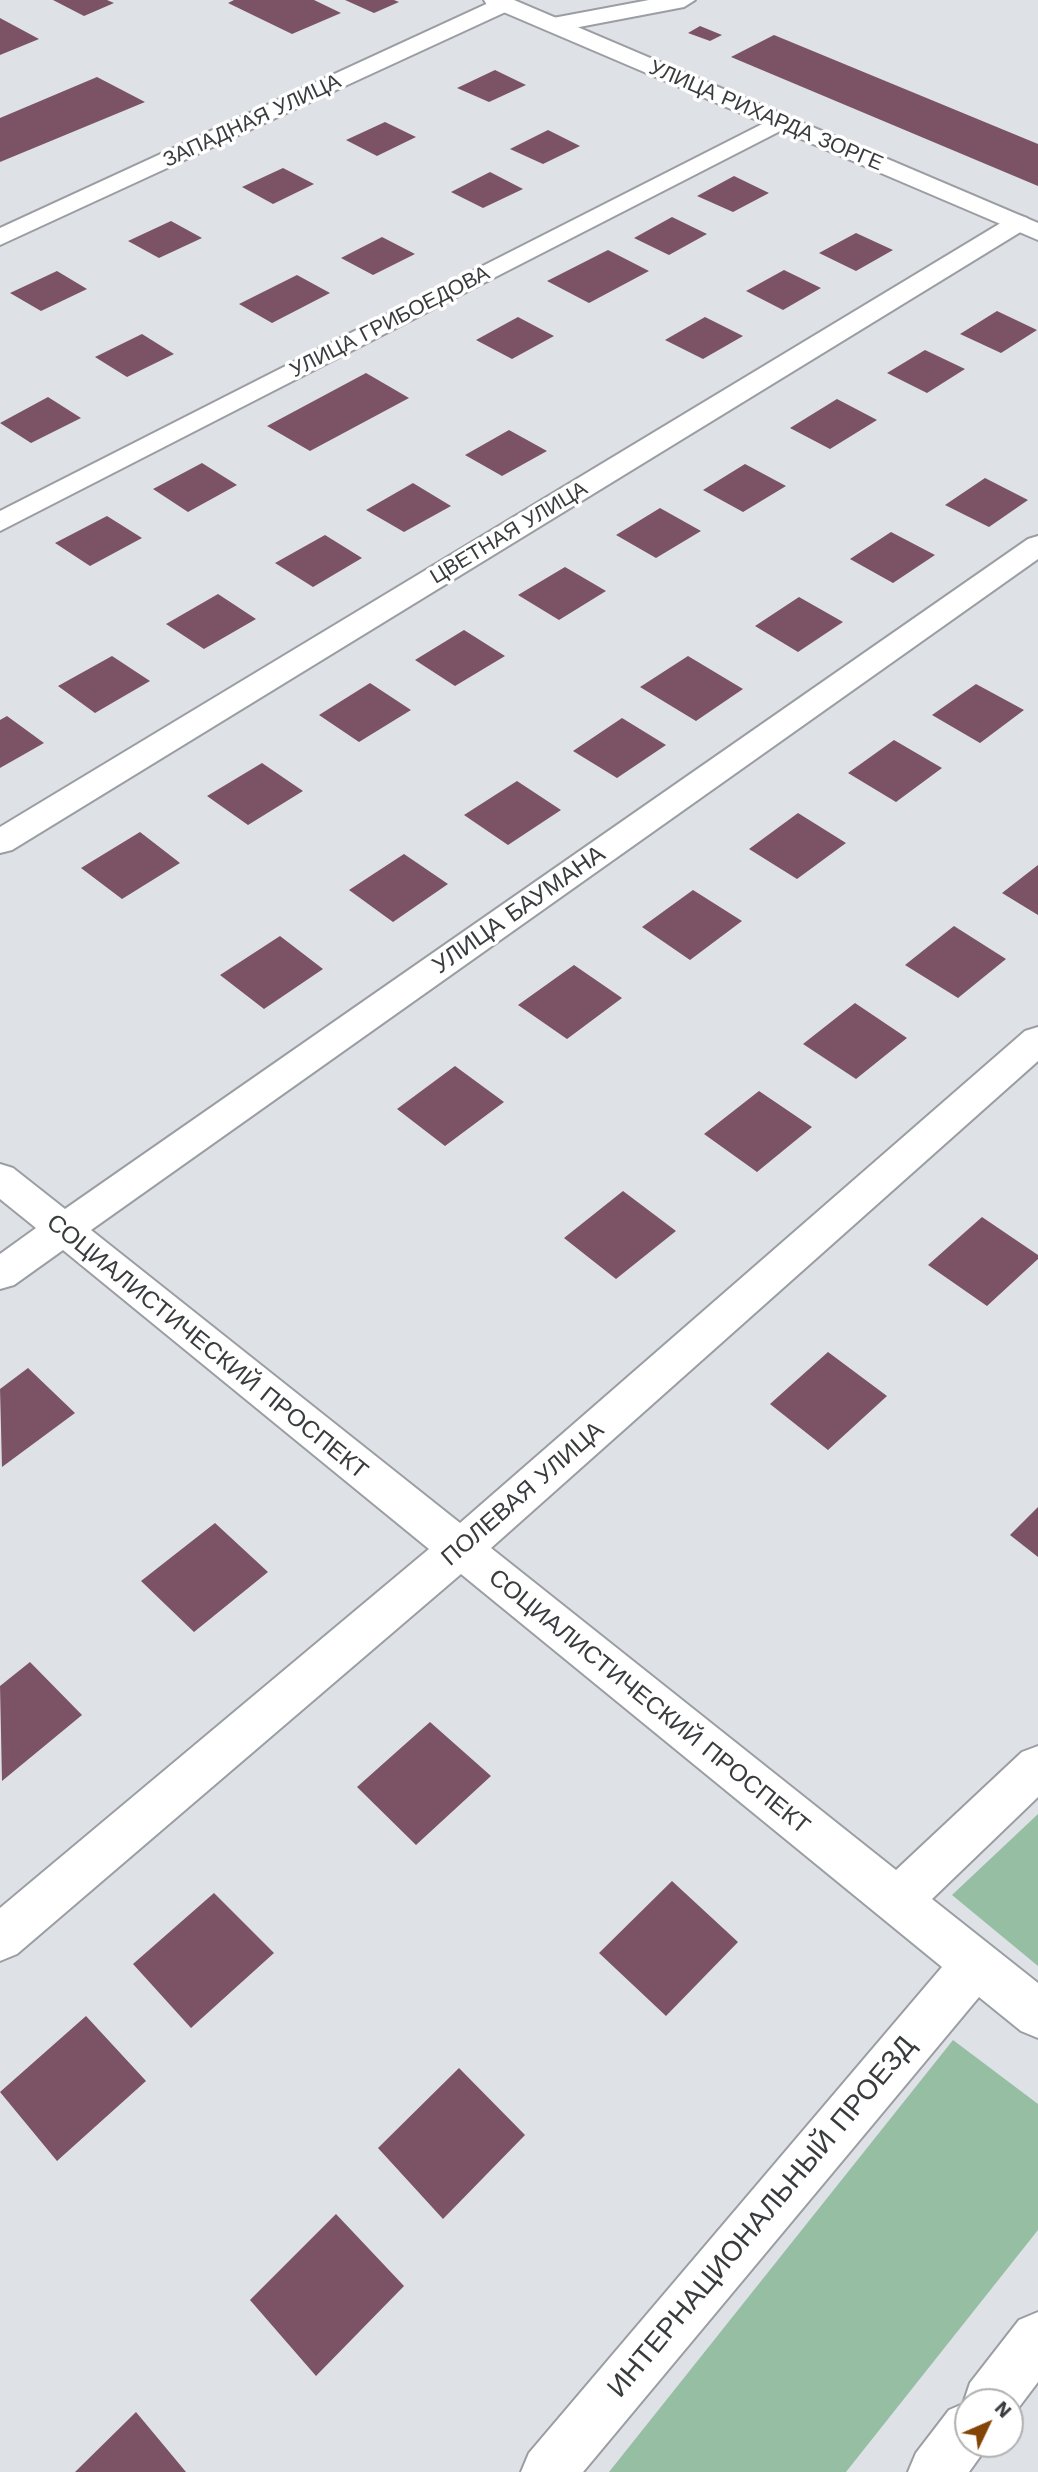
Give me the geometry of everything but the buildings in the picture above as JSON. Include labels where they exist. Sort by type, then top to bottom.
[{"type":"street","points":[[553,25],[684,0]]},
{"type":"street","name":"УЛИЦА РИХАРДА ЗОРГЕ","points":[[499,2],[1028,228]]},
{"type":"street","name":"ЗАПАДНАЯ УЛИЦА","points":[[0,237],[499,2]]},
{"type":"street","name":"УЛИЦА ГРИБОЕДОВА","points":[[0,522],[780,122]]},
{"type":"street","name":"ЦВЕТНАЯ УЛИЦА","points":[[0,842],[1028,228]]},
{"type":"street","name":"УЛИЦА БАУМАНА","points":[[0,1274],[1038,545]]},
{"type":"street","name":"ПОЛЕВАЯ УЛИЦА","points":[[0,1938],[459,1550],[1038,1040]]},
{"type":"street","name":"СОЦИАЛИСТИЧЕСКИЙ ПРОСПЕКТ","points":[[0,1178],[62,1231],[1038,2014]]},
{"type":"street","points":[[897,1900],[1038,1767]]},
{"type":"street","name":"ИНТЕРНАЦИОНАЛЬНЫЙ ПРОЕЗД","points":[[548,2472],[976,1963]]},
{"type":"street","points":[[1000,2388],[1038,2339]]},
{"type":"street","points":[[935,2472],[954,2447]]},
{"type":"green space","points":[[1038,1814],[1038,1966],[952,1895]]},
{"type":"green space","points":[[953,2040],[1038,2104],[1038,2230],[846,2472],[609,2472]]}]
